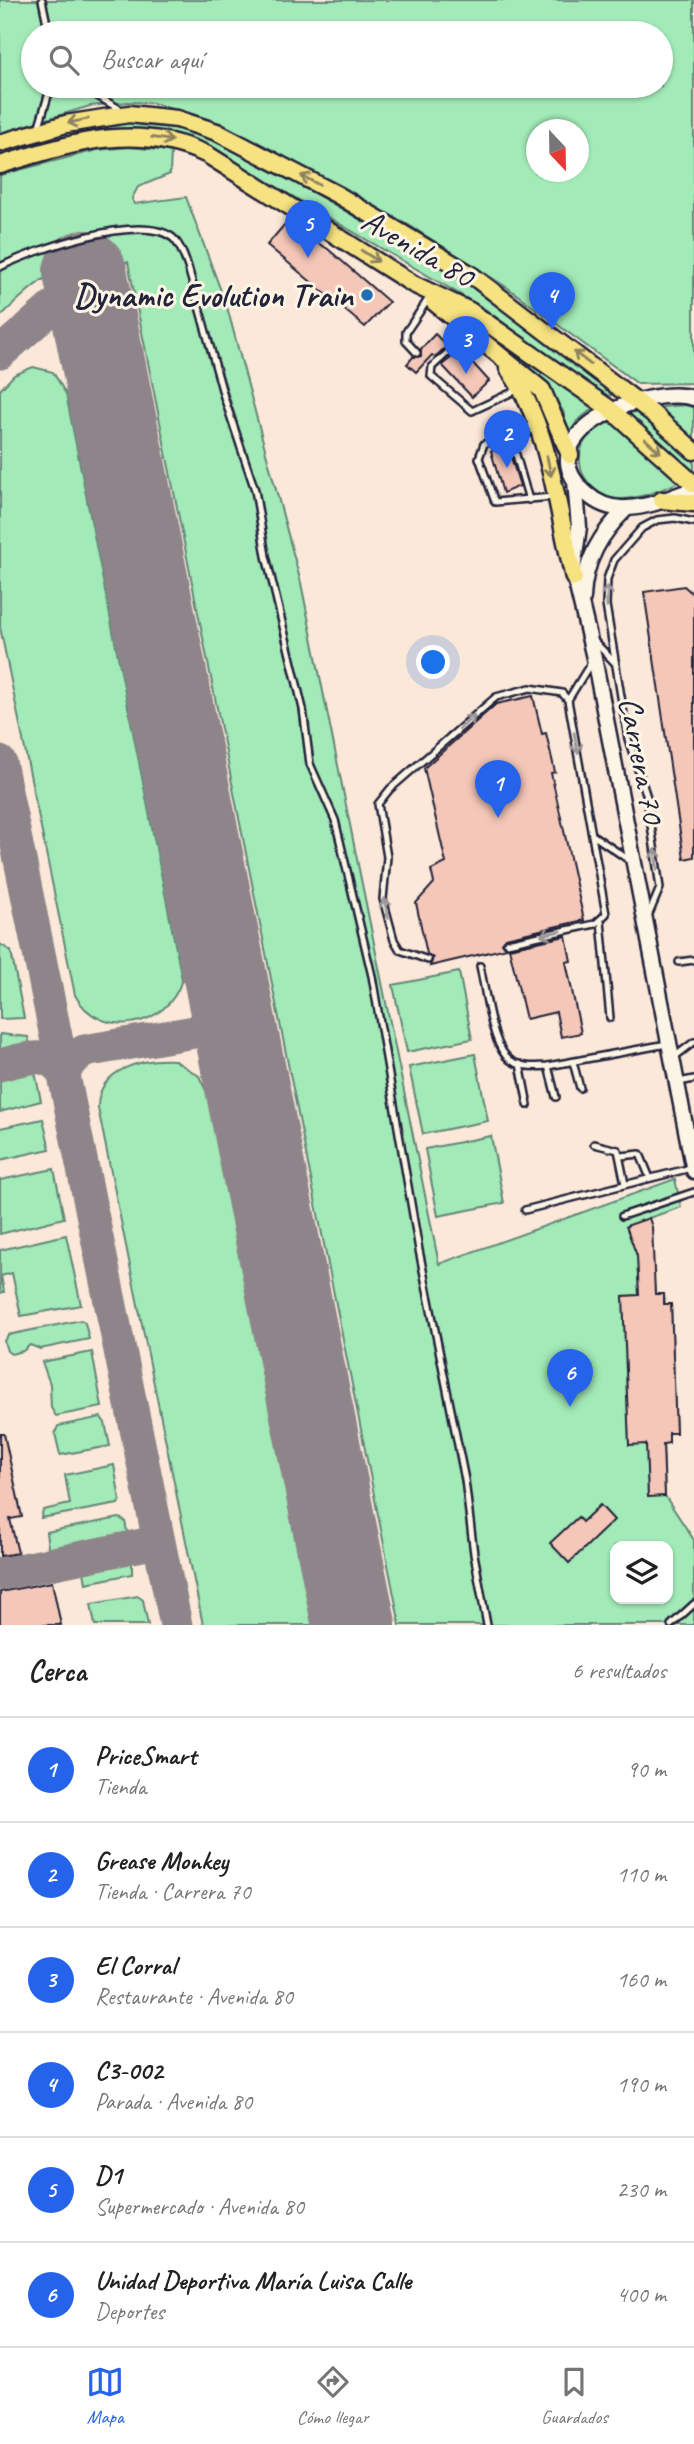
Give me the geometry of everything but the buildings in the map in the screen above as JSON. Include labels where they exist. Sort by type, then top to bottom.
[{"type":"main road","name":"Avenida 80","points":[[0,143],[96,117],[129,114],[177,119],[217,132],[338,195],[470,274],[636,400],[694,451]]},
{"type":"main road","name":"Avenida 80","points":[[0,165],[94,140],[129,136],[168,139],[208,155],[413,284],[470,312],[610,410],[694,486]]},
{"type":"main road","points":[[413,284],[502,360],[533,380],[542,390],[570,455]]},
{"type":"main road","points":[[502,360],[522,388],[537,423],[574,578]]},
{"type":"main road","points":[[570,455],[580,433],[610,410],[636,400],[689,395]]},
{"type":"main road","name":"Carrera 70","points":[[570,455],[579,527],[573,561],[574,578],[590,636],[667,1044],[694,1168]]},
{"type":"main road","points":[[575,481],[599,502],[627,508],[662,500],[694,486]]},
{"type":"main road","points":[[662,500],[694,503]]},
{"type":"main road","name":"Carrera 70","points":[[583,607],[584,582],[590,560],[604,533],[627,508]]},
{"type":"lane","points":[[42,0],[46,21]]},
{"type":"lane","points":[[37,132],[47,98]]},
{"type":"lane","points":[[101,98],[129,114]]},
{"type":"lane","points":[[0,267],[90,237],[139,229],[172,238],[180,246],[188,267],[255,489],[267,556],[303,709],[310,764],[335,820],[372,976],[419,1250],[461,1455],[487,1625]]},
{"type":"lane","points":[[417,353],[405,341],[406,332],[429,298]]},
{"type":"lane","points":[[471,331],[432,367],[431,376],[472,411],[522,388]]},
{"type":"lane","points":[[426,361],[432,367]]},
{"type":"lane","points":[[537,423],[484,444],[479,458],[495,502],[555,497]]},
{"type":"lane","points":[[510,434],[529,500]]},
{"type":"lane","points":[[645,923],[664,888],[647,797],[630,752],[606,605],[607,579],[614,560],[635,535],[657,520],[675,518],[694,522]]},
{"type":"lane","points":[[590,636],[616,664]]},
{"type":"lane","points":[[568,700],[594,658]]},
{"type":"lane","points":[[428,960],[400,950],[394,940],[383,900],[387,857],[378,804],[390,789],[496,697],[530,688],[562,693],[568,700],[606,908],[601,922],[610,1018]]},
{"type":"lane","points":[[594,836],[634,863]]},
{"type":"lane","points":[[507,943],[601,922]]},
{"type":"lane","points":[[679,962],[694,960]]},
{"type":"lane","points":[[480,966],[499,1045],[505,1056],[520,1064],[548,1066],[667,1044]]},
{"type":"lane","points":[[671,1060],[694,1042]]},
{"type":"lane","points":[[573,1062],[580,1088]]},
{"type":"lane","points":[[520,1064],[528,1105]]},
{"type":"lane","points":[[548,1066],[556,1097]]},
{"type":"lane","points":[[676,1083],[694,1079]]},
{"type":"lane","points":[[594,1144],[612,1147],[621,1156],[625,1184]]},
{"type":"lane","points":[[621,1156],[640,1154],[650,1178]]},
{"type":"lane","points":[[525,1210],[694,1168]]},
{"type":"lane","points":[[622,1216],[694,1192]]},
{"type":"lane","points":[[671,1625],[694,1604]]},
{"type":"green space","points":[[0,0],[694,0],[694,383],[638,384],[508,288],[404,222],[222,125],[153,103],[128,102],[90,106],[0,133]]},
{"type":"green space","points":[[161,121],[214,136],[468,281],[616,392],[605,398],[485,309],[208,147],[156,131],[116,131],[77,138],[0,160],[0,148],[101,123]]},
{"type":"green space","points":[[129,147],[171,151],[170,174],[138,187],[132,198],[134,204],[186,197],[227,307],[301,583],[439,1264],[675,1179],[681,1207],[649,1218],[655,1294],[664,1294],[665,1304],[671,1304],[676,1433],[669,1433],[669,1443],[663,1444],[665,1496],[694,1540],[694,1625],[400,1625],[128,262],[71,267],[58,272],[33,287],[0,317],[0,270],[60,246],[108,234],[151,233],[168,239],[179,254],[207,331],[267,546],[257,486],[182,247],[160,230],[127,227],[80,236],[0,264],[0,175],[97,150]]},
{"type":"green space","points":[[461,312],[595,407],[577,421],[569,435],[563,411],[544,381]]},
{"type":"green space","points":[[33,367],[53,372],[66,394],[182,979],[175,996],[163,1009],[149,1018],[133,1023],[100,1019],[86,1010],[75,995],[0,627],[0,390],[14,375]]},
{"type":"green space","points":[[687,405],[694,408],[694,475],[651,493],[616,499],[606,497],[588,482],[581,469],[581,451],[587,437],[600,426],[634,412]]},
{"type":"green space","points":[[0,944],[11,951],[24,1018],[0,1019]]},
{"type":"green space","points":[[459,972],[472,1039],[407,1052],[393,985]]},
{"type":"green space","points":[[0,1034],[28,1037],[30,1044],[23,1051],[0,1057]]},
{"type":"green space","points":[[475,1054],[488,1121],[423,1134],[409,1067]]},
{"type":"green space","points":[[174,1060],[199,1076],[211,1101],[315,1625],[203,1625],[98,1108],[105,1084],[113,1075],[136,1064]]},
{"type":"green space","points":[[27,1064],[34,1067],[41,1101],[0,1112],[0,1073]]},
{"type":"green space","points":[[43,1119],[50,1149],[0,1160],[0,1128]]},
{"type":"green space","points":[[491,1136],[504,1203],[438,1216],[425,1149]]},
{"type":"green space","points":[[54,1169],[64,1218],[0,1234],[0,1180]]},
{"type":"green space","points":[[66,1235],[81,1305],[21,1316],[12,1273],[1,1276],[4,1292],[0,1293],[0,1250]]},
{"type":"green space","points":[[81,1320],[85,1323],[89,1339],[40,1349],[30,1345],[23,1351],[11,1354],[7,1351],[4,1341],[8,1335]]},
{"type":"green space","points":[[92,1352],[102,1407],[56,1416],[51,1408],[50,1384],[42,1362]]},
{"type":"green space","points":[[101,1417],[110,1446],[60,1455],[55,1433],[58,1426]]},
{"type":"green space","points":[[114,1465],[120,1500],[118,1504],[41,1518],[43,1510],[70,1504],[65,1475]]},
{"type":"green space","points":[[119,1518],[125,1521],[128,1537],[125,1542],[49,1555],[46,1532]]},
{"type":"green space","points":[[123,1555],[132,1560],[132,1574],[86,1583],[84,1572],[92,1562]]},
{"type":"green space","points":[[138,1596],[143,1600],[148,1625],[95,1625],[91,1604]]},
{"type":"taxiway","points":[[0,353],[55,305],[78,304],[94,321]]},
{"type":"taxiway","points":[[0,762],[176,1625]]},
{"type":"taxiway","points":[[206,1030],[223,1019],[228,1010],[229,999]]},
{"type":"taxiway","points":[[64,1075],[69,1063],[84,1051],[206,1030],[230,1034],[239,1046]]},
{"type":"taxiway","points":[[0,1065],[27,1058],[44,1058],[51,1061],[64,1075]]},
{"type":"taxiway","points":[[0,1574],[157,1542]]},
{"type":"runway","points":[[85,272],[354,1625]]},
{"type":"place","name":"D1","points":[[308,258]]},
{"type":"place","name":"Dynamic Evolution Train","points":[[367,295]]},
{"type":"place","name":"C3-002","points":[[552,330]]},
{"type":"place","name":"El Corral","points":[[466,374]]},
{"type":"place","name":"Grease Monkey","points":[[507,468]]},
{"type":"place","name":"PriceSmart","points":[[498,818]]},
{"type":"place","name":"Unidad Deportiva María Luisa Calle","points":[[570,1407]]}]
